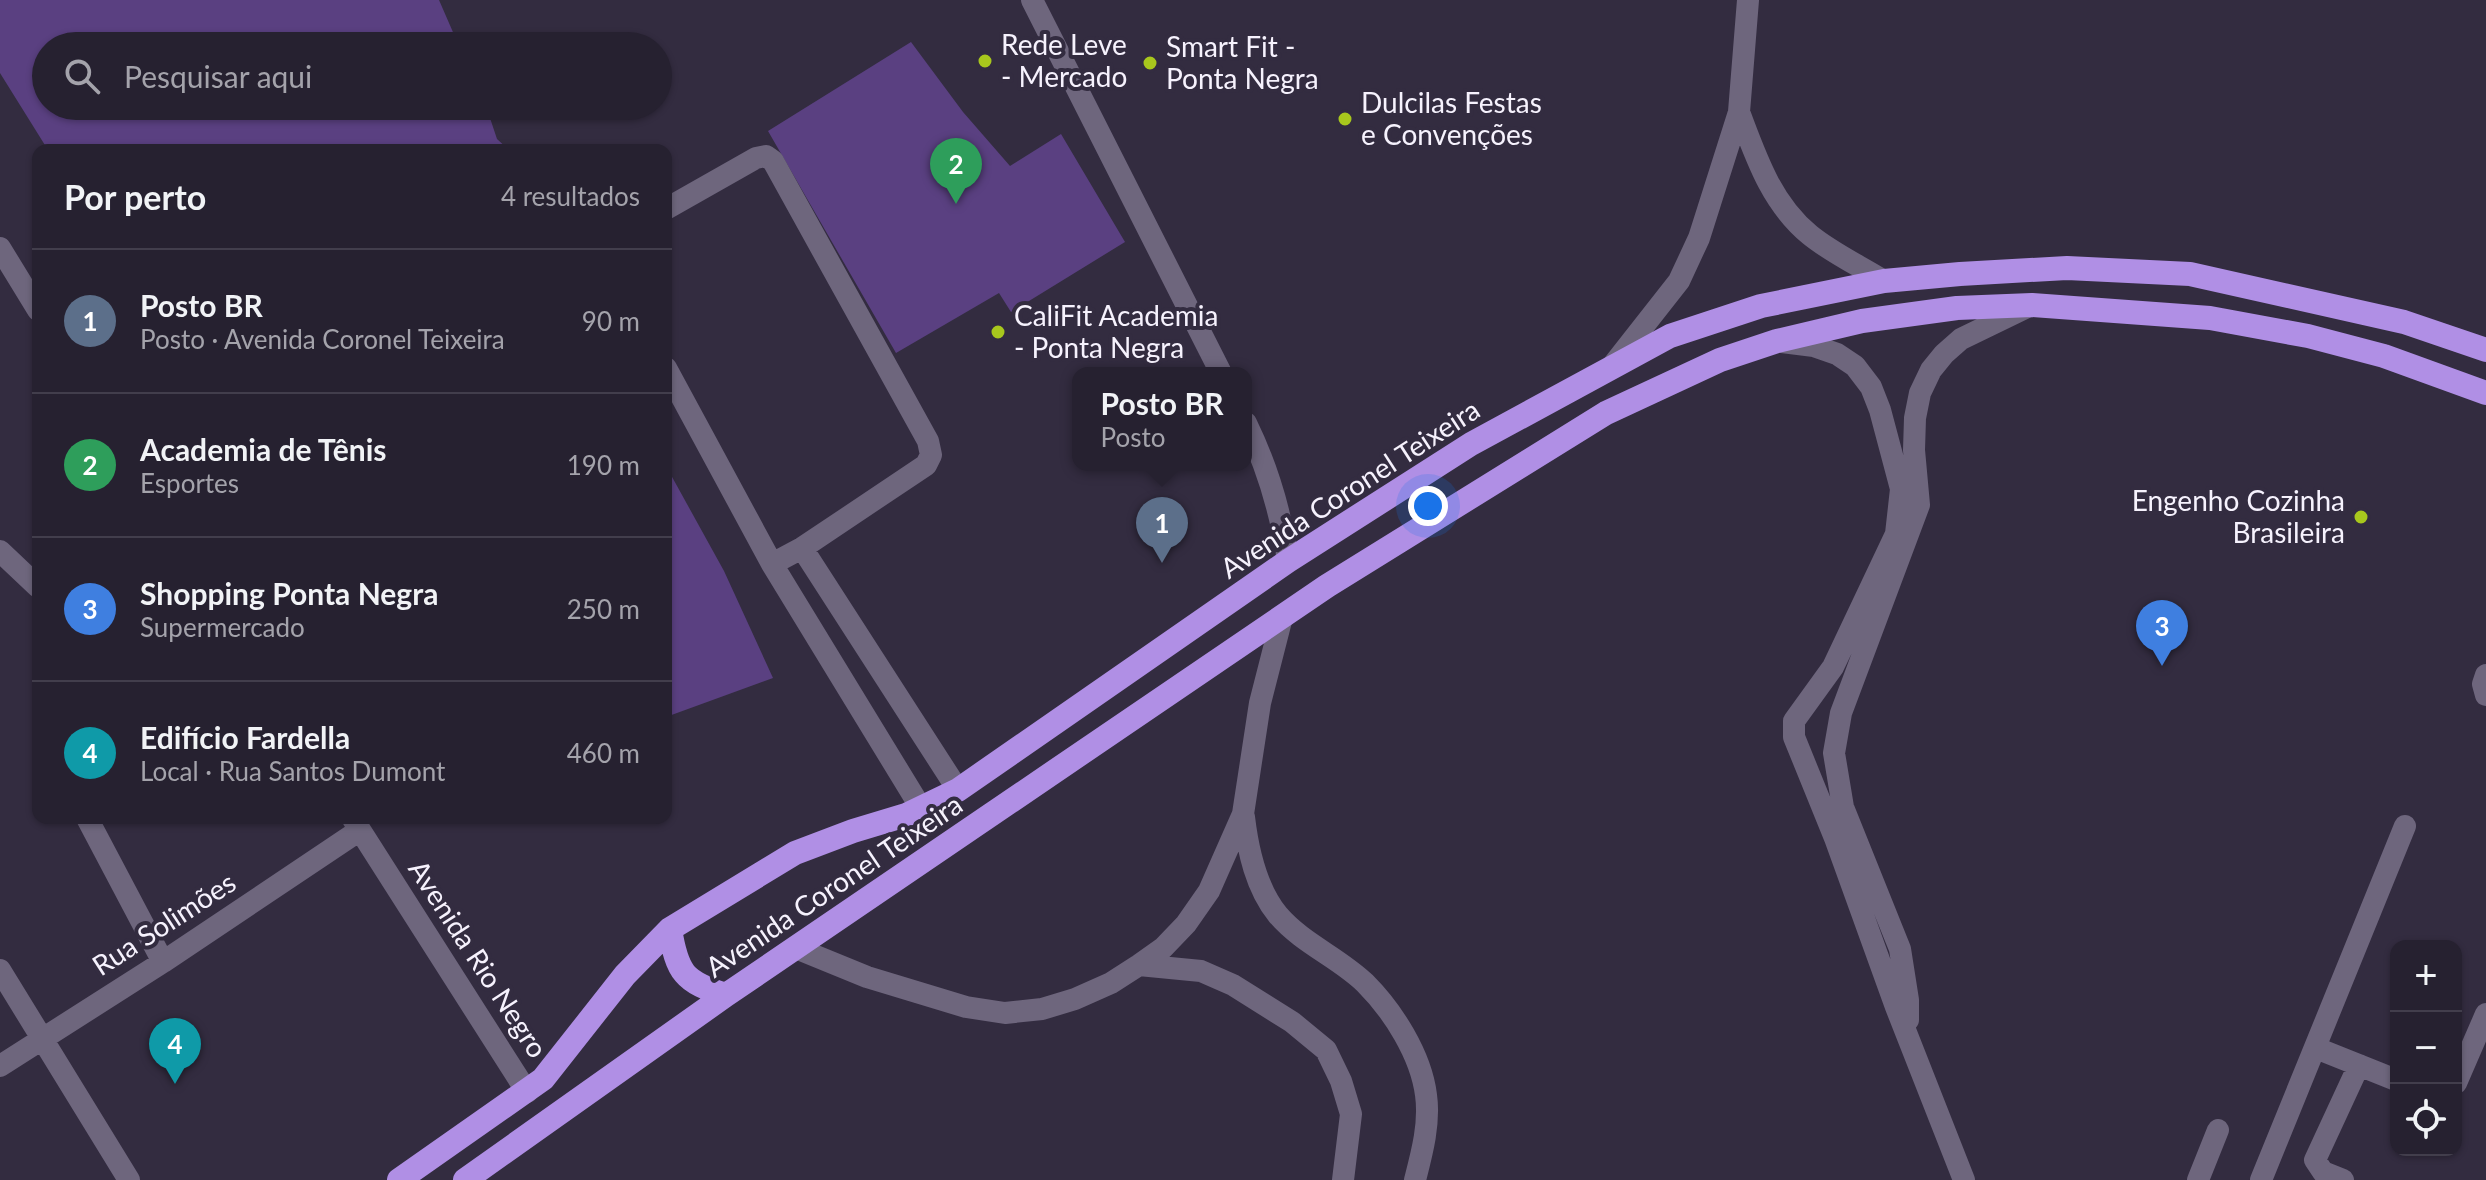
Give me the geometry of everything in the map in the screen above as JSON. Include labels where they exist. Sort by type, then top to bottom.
[{"type":"highway","name":"Avenida Coronel Teixeira","points":[[399,1180],[527,1092],[556,1064],[625,975],[670,929],[795,853],[921,808],[958,790],[1288,561],[1471,444],[1670,336],[1761,306],[1884,281],[2067,268],[2190,274],[2404,322],[2486,350]]},
{"type":"highway","name":"Avenida Coronel Teixeira","points":[[465,1180],[726,995],[1327,586],[1606,413],[1720,360],[1777,341],[1887,317],[1957,308],[2032,305],[2210,318],[2308,336],[2384,356],[2486,393]]},
{"type":"highway","points":[[670,929],[674,954],[686,978],[701,987],[726,995]]},
{"type":"street","points":[[1032,0],[1218,367]]},
{"type":"street","points":[[1613,365],[1679,281],[1699,238],[1739,112],[1748,0]]},
{"type":"street","points":[[1739,112],[1761,169],[1779,203],[1810,235],[1884,281]]},
{"type":"street","points":[[672,206],[756,158],[766,156],[773,161],[928,441],[931,455],[926,465],[802,548],[772,564]]},
{"type":"street","points":[[0,248],[32,300]]},
{"type":"street","points":[[1907,1033],[1908,1000],[1900,949],[1843,807],[1834,753],[1841,713],[1919,505],[1914,450],[1915,418],[1926,382],[1944,354],[1961,339],[2032,305]]},
{"type":"street","points":[[1777,341],[1814,346],[1837,354],[1855,366],[1871,387],[1880,410],[1901,489],[1896,534],[1833,667],[1794,721],[1794,737],[1964,1180]]},
{"type":"street","points":[[672,379],[772,564],[921,808]]},
{"type":"street","points":[[1252,435],[1281,515],[1288,561]]},
{"type":"street","points":[[802,548],[958,790]]},
{"type":"street","points":[[0,551],[32,581]]},
{"type":"street","points":[[796,948],[867,977],[966,1007],[1005,1013],[1042,1009],[1075,999],[1111,983],[1139,965],[1163,948],[1186,924],[1209,891],[1243,814],[1260,703],[1282,617]]},
{"type":"street","points":[[2486,675],[2483,684],[2486,695]]},
{"type":"street","points":[[1810,700],[1841,713]]},
{"type":"street","points":[[1801,758],[1834,753]]},
{"type":"street","points":[[1243,814],[1255,873],[1277,913],[1305,941],[1364,982],[1392,1015],[1416,1059],[1426,1095],[1424,1142],[1415,1180]]},
{"type":"street","points":[[90,824],[163,962]]},
{"type":"street","name":"Rua Solimões","points":[[0,1066],[163,962],[356,824]]},
{"type":"street","name":"Avenida Rio Negro","points":[[356,824],[527,1092]]},
{"type":"street","points":[[2261,1180],[2405,826]]},
{"type":"street","points":[[1139,965],[1201,971],[1233,985],[1292,1022],[1326,1050],[1341,1081],[1351,1114],[1343,1180]]},
{"type":"street","points":[[0,970],[129,1180]]},
{"type":"street","points":[[2462,1069],[2486,1014]]},
{"type":"street","points":[[2316,1048],[2390,1078]]},
{"type":"street","points":[[2343,1180],[2323,1172],[2315,1160],[2359,1065]]},
{"type":"street","points":[[2198,1180],[2218,1130]]},
{"type":"shaded area","points":[[0,0],[439,0],[453,32],[32,32],[32,120],[491,120],[497,139],[502,144],[44,144],[0,73]]},
{"type":"shaded area","points":[[911,42],[963,112],[1010,166],[1061,134],[1125,242],[1011,312],[999,293],[896,353],[768,131]]},
{"type":"shaded area","points":[[672,477],[724,571],[773,678],[672,715]]},
{"type":"place","name":"Rede Leve - Mercado","points":[[985,61]]},
{"type":"place","name":"Smart Fit - Ponta Negra","points":[[1150,63]]},
{"type":"place","name":"Dulcilas Festas e Convenções","points":[[1345,119]]},
{"type":"place","name":"Academia de Tênis","points":[[956,204]]},
{"type":"place","name":"CaliFit Academia - Ponta Negra","points":[[998,332]]},
{"type":"place","name":"Engenho Cozinha Brasileira","points":[[2361,517]]},
{"type":"place","name":"Posto BR","points":[[1162,563]]},
{"type":"place","name":"Shopping Ponta Negra","points":[[2162,666]]},
{"type":"place","name":"Edifício Fardella","points":[[175,1084]]}]
